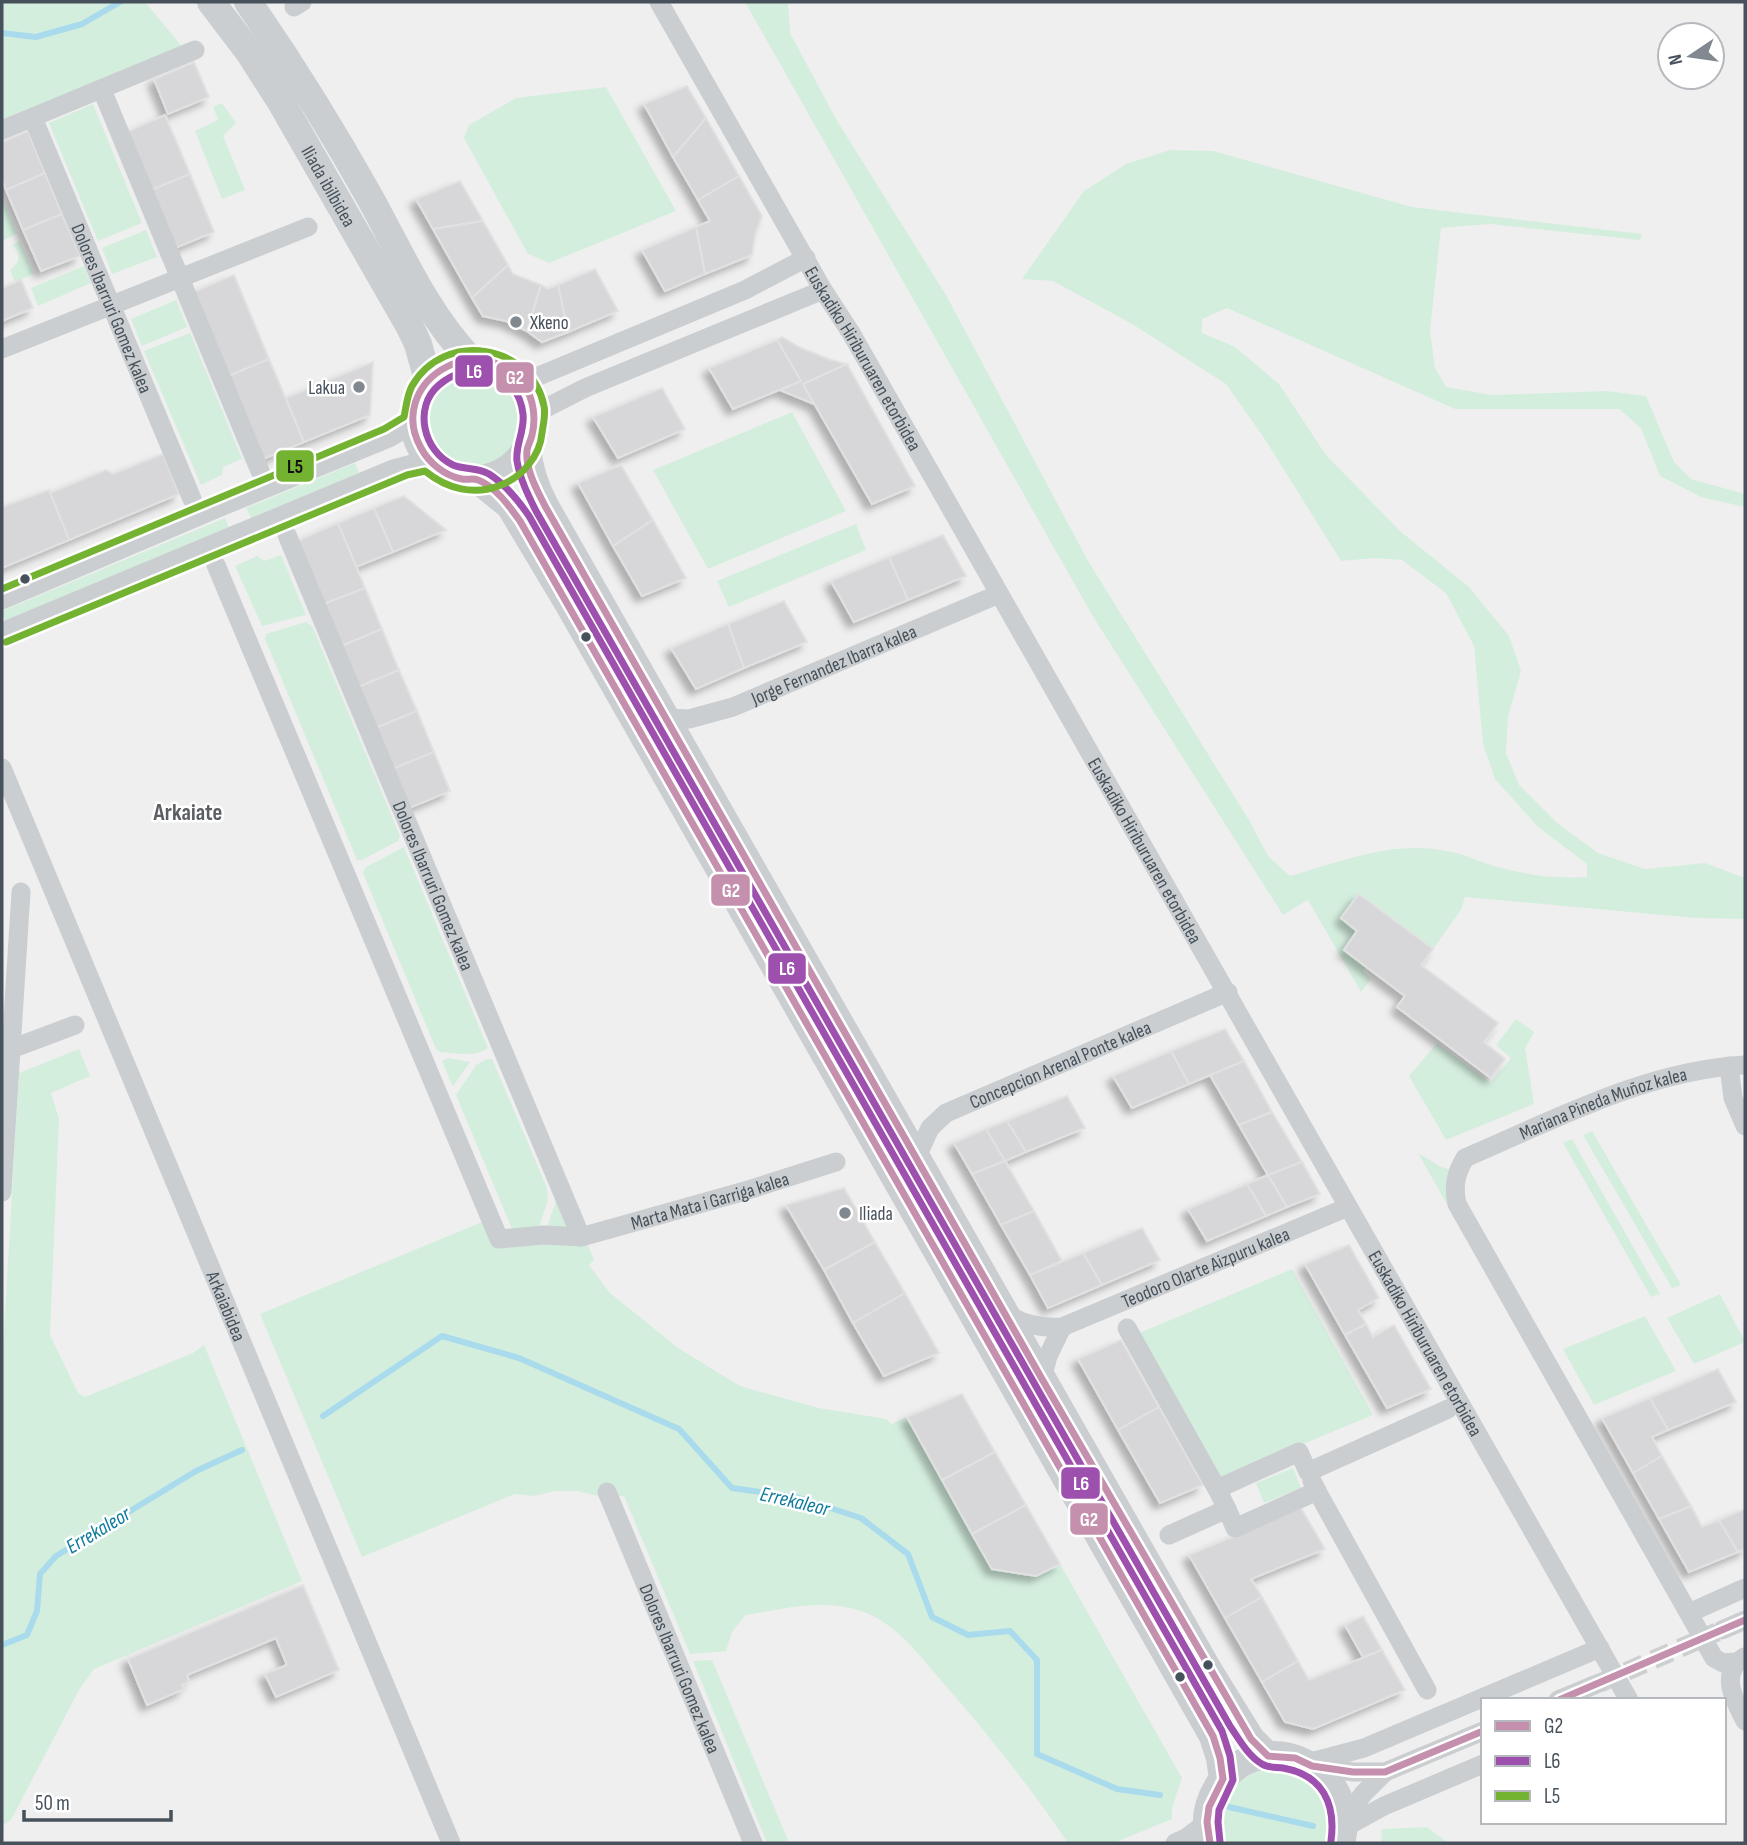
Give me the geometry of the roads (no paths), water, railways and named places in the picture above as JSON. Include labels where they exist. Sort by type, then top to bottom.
[{"type":"street","name":"Iliada ibilbidea","points":[[248,2],[305,88],[433,313],[450,338],[470,359]]},
{"type":"street","name":"Euskadiko Hiriburuaren etorbidea","points":[[659,2],[1228,992],[1628,1698]]},
{"type":"street","name":"Iliada ibilbidea","points":[[216,9],[281,102],[410,327],[418,344],[428,380]]},
{"type":"street","points":[[2,130],[195,50]]},
{"type":"street","points":[[102,90],[260,471]]},
{"type":"street","name":"Dolores Ibarruri Gomez kalea","points":[[33,118],[192,499]]},
{"type":"street","points":[[2,349],[308,227]]},
{"type":"street","points":[[522,383],[744,290],[806,258]]},
{"type":"street","points":[[534,414],[585,388],[823,290]]},
{"type":"street","points":[[470,359],[499,364],[522,383],[534,414],[533,431],[527,448],[512,467],[478,480],[451,476],[428,460],[418,443],[413,424],[416,400],[428,380],[440,369],[454,362],[470,359]]},
{"type":"street","points":[[2,600],[389,438],[413,424]]},
{"type":"street","points":[[527,448],[535,487],[1239,1721],[1251,1739],[1268,1755]]},
{"type":"street","points":[[2,632],[393,469],[428,460]]},
{"type":"street","points":[[478,480],[510,506],[568,603],[1213,1736],[1223,1779]]},
{"type":"street","name":"Dolores Ibarruri Gomez kalea","points":[[288,536],[581,1237]]},
{"type":"street","name":"Marta Mata i Garriga kalea","points":[[216,565],[499,1239],[581,1237],[745,1191],[836,1162]]},
{"type":"street","name":"Jorge Fernandez Ibarra kalea","points":[[666,718],[690,719],[733,707],[999,594]]},
{"type":"street","name":"Arkaiabidea","points":[[2,768],[451,1843]]},
{"type":"street","points":[[2,1192],[7,1048],[21,891]]},
{"type":"street","name":"Concepcion Arenal Ponte kalea","points":[[916,1159],[930,1128],[946,1113],[1228,992]]},
{"type":"street","points":[[7,1048],[75,1025]]},
{"type":"street","points":[[1737,1065],[1729,1083],[1745,1126]]},
{"type":"street","name":"Mariana Pineda Muñoz kalea","points":[[1689,1613],[1457,1204],[1455,1181],[1465,1158],[1601,1100],[1645,1084],[1737,1065]]},
{"type":"street","name":"Teodoro Olarte Aizpuru kalea","points":[[1005,1313],[1030,1325],[1044,1328],[1062,1327],[1348,1207]]},
{"type":"street","points":[[1042,1379],[1048,1356],[1062,1327]]},
{"type":"street","points":[[1127,1328],[1217,1489],[1235,1528],[1317,1491]]},
{"type":"street","points":[[1308,1472],[1448,1409]]},
{"type":"street","points":[[1217,1489],[1299,1452],[1317,1491],[1427,1689]]},
{"type":"street","name":"Dolores Ibarruri Gomez kalea","points":[[607,1492],[753,1843]]},
{"type":"street","points":[[1168,1535],[1227,1509]]},
{"type":"street","points":[[1745,1588],[1689,1613],[1714,1658],[1723,1663],[1737,1665],[1732,1695],[1745,1721]]},
{"type":"street","points":[[1722,1630],[1745,1620]]},
{"type":"street","points":[[1482,1698],[1600,1648]]},
{"type":"street","points":[[1563,1698],[1599,1683]]},
{"type":"street","points":[[1310,1765],[1364,1748],[1481,1698]]},
{"type":"street","points":[[1343,1831],[1363,1794],[1385,1772],[1481,1732]]},
{"type":"street","points":[[1175,1843],[1208,1833],[1209,1807],[1223,1779],[1243,1763],[1268,1755],[1295,1758],[1310,1765],[1353,1772],[1385,1772]]},
{"type":"street","points":[[1310,1765],[1331,1784],[1338,1796],[1343,1831]]},
{"type":"street","points":[[1343,1831],[1384,1806],[1481,1765]]},
{"type":"waterway","points":[[2,33],[36,37],[82,24],[120,2]]},
{"type":"waterway","name":"Errekaleor","points":[[323,1416],[442,1336],[519,1358],[679,1429],[732,1488],[796,1497],[861,1518],[908,1554],[932,1617],[968,1635],[1010,1631],[1037,1660],[1037,1754],[1117,1789],[1160,1795]]},
{"type":"waterway","name":"Errekaleor","points":[[2,1645],[27,1635],[37,1611],[40,1574],[56,1556],[196,1471],[242,1450]]},
{"type":"waterway","name":"Errekaleor","points":[[1229,1807],[1313,1826]]},
{"type":"tunnel","points":[[1600,1683],[1717,1632]]},
{"type":"place","name":"Xkeno","points":[[516,322]]},
{"type":"place","name":"Lakua","points":[[359,387]]},
{"type":"place","name":"Iliada","points":[[845,1213]]},
{"type":"district","name":"Arkaiate","points":[[188,812]]}]
